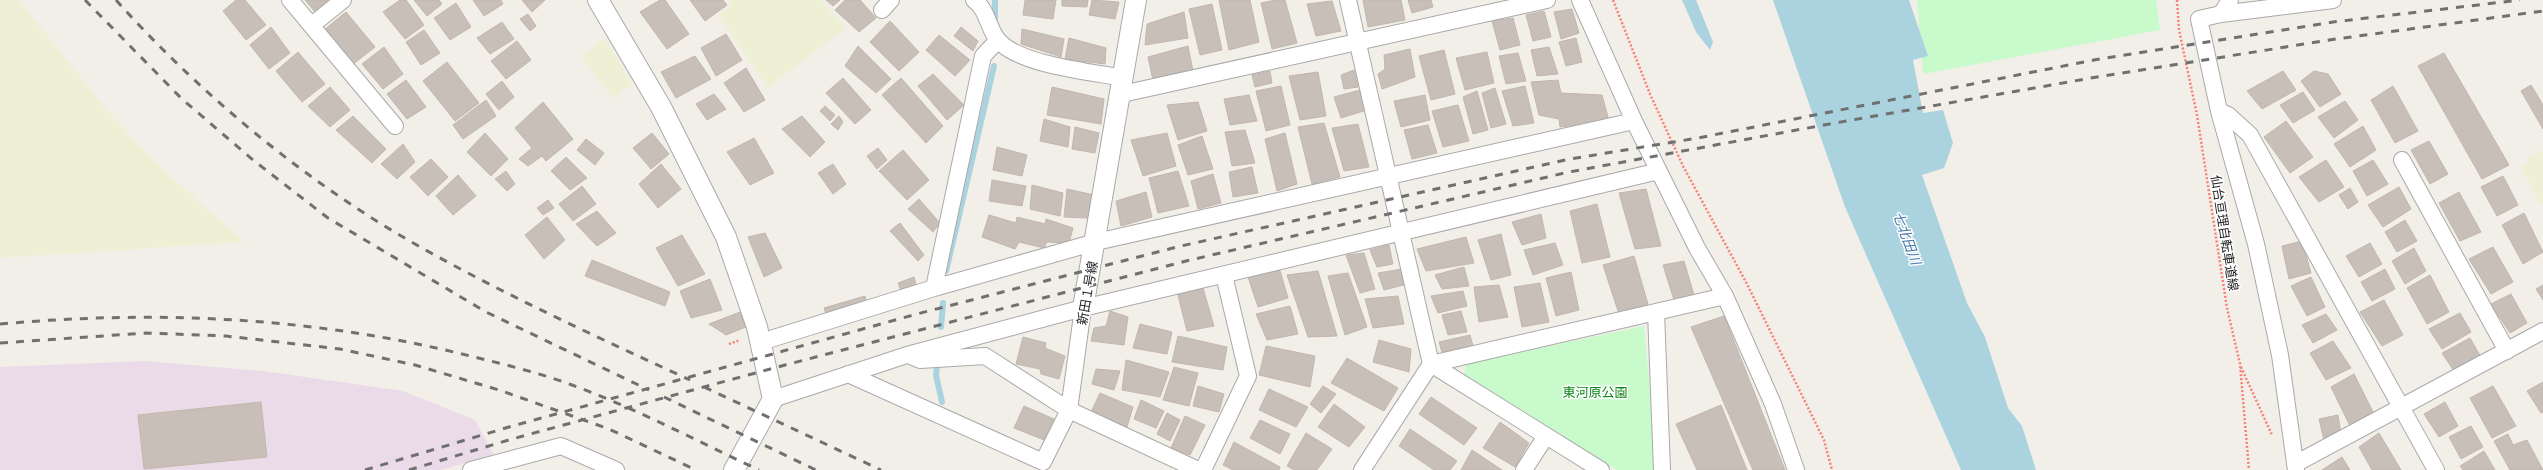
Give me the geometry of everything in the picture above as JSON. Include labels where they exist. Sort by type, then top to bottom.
[{"type":"street","points":[[290,0],[395,126]]},
{"type":"street","points":[[312,25],[343,0]]},
{"type":"street","points":[[598,0],[661,107],[726,237],[761,342],[773,399],[734,470]]},
{"type":"street","points":[[974,0],[980,4],[998,40],[1027,59],[1123,86],[1358,41],[1547,0]]},
{"type":"street","name":"新田１号線","points":[[848,374],[1043,462],[1069,410],[1084,308],[1123,86],[1136,0]]},
{"type":"street","points":[[1348,0],[1388,176],[1403,234],[1431,364],[1601,470]]},
{"type":"street","points":[[1580,0],[1659,172],[1697,248],[1725,296],[1773,404],[1796,470]]},
{"type":"street","points":[[2221,14],[2230,0]]},
{"type":"street","points":[[2333,0],[2221,14],[2199,19],[2219,111],[2256,244],[2277,340],[2295,467],[2543,331]]},
{"type":"street","points":[[934,288],[983,56],[998,40]]},
{"type":"street","points":[[2219,111],[2228,115],[2250,135],[2403,408],[2436,470]]},
{"type":"street","points":[[761,342],[934,288],[1096,242],[1634,120]]},
{"type":"street","points":[[2402,160],[2507,351]]},
{"type":"street","points":[[773,399],[907,355],[1084,308],[1403,234],[1659,172]]},
{"type":"street","points":[[1203,470],[1248,376],[1224,275]]},
{"type":"street","points":[[1362,470],[1431,364],[1725,296]]},
{"type":"street","points":[[1656,312],[1662,470]]},
{"type":"street","points":[[907,355],[920,360],[985,356],[1069,410],[1198,470]]},
{"type":"street","points":[[1524,470],[1546,436]]},
{"type":"street","points":[[471,470],[560,446],[616,470]]},
{"type":"path","points":[[1613,0],[1650,94],[1683,166],[1747,284],[1824,440],[1832,470]]},
{"type":"path","name":"仙台亘理自転車道線","points":[[2177,0],[2179,30],[2197,115],[2227,308],[2240,364],[2248,470]]},
{"type":"path","points":[[2240,364],[2276,442]]},
{"type":"shaded area","points":[[145,361],[263,371],[403,391],[475,420],[494,455],[441,470],[0,470],[0,367]]},
{"type":"green space","points":[[0,0],[19,0],[99,100],[131,137],[167,173],[244,242],[0,258]]},
{"type":"green space","points":[[729,0],[820,0],[846,28],[768,88],[718,15],[732,4]]},
{"type":"green space","points":[[1917,0],[2156,0],[2160,30],[1923,74]]},
{"type":"green space","points":[[604,38],[632,84],[613,99],[582,57]]},
{"type":"green space","points":[[2543,150],[2543,204],[2541,205],[2520,167],[2528,163],[2526,159]]},
{"type":"green space","name":"東河原公園","points":[[1644,326],[1657,470],[1617,470],[1464,374],[1466,364]]},
{"type":"water","points":[[1682,0],[1696,0],[1713,42],[1710,50],[1696,32]]},
{"type":"water","name":"七北田川","points":[[1773,0],[1909,0],[1928,56],[1913,60],[1923,113],[1943,110],[1953,143],[1944,168],[1922,175],[1967,303],[1985,337],[2008,408],[2022,426],[2036,470],[1961,470],[1845,207]]},
{"type":"building","points":[[236,0],[245,0],[266,25],[246,40],[223,11]]},
{"type":"building","points":[[305,0],[328,0],[315,12]]},
{"type":"building","points":[[400,0],[406,0],[424,25],[405,39],[383,12]]},
{"type":"building","points":[[414,0],[439,0],[442,4],[427,16]]},
{"type":"building","points":[[473,0],[501,0],[503,4],[484,16]]},
{"type":"building","points":[[522,0],[545,0],[532,12]]},
{"type":"building","points":[[660,0],[665,0],[689,34],[667,49],[640,12]]},
{"type":"building","points":[[690,0],[723,0],[727,5],[705,21]]},
{"type":"building","points":[[826,0],[840,0],[833,6]]},
{"type":"building","points":[[845,0],[860,0],[876,18],[859,32],[835,10]]},
{"type":"building","points":[[1025,0],[1056,0],[1053,19],[1023,15]]},
{"type":"building","points":[[1062,0],[1088,0],[1087,7],[1062,6]]},
{"type":"building","points":[[1092,0],[1119,2],[1115,19],[1089,15]]},
{"type":"building","points":[[1219,0],[1250,0],[1259,42],[1229,50]]},
{"type":"building","points":[[1285,0],[1297,43],[1272,49],[1261,3]]},
{"type":"building","points":[[1363,0],[1401,0],[1405,20],[1368,27]]},
{"type":"building","points":[[1408,0],[1431,0],[1433,7],[1412,13]]},
{"type":"building","points":[[1332,1],[1341,31],[1316,36],[1307,4]]},
{"type":"building","points":[[456,3],[471,27],[450,40],[434,18]]},
{"type":"building","points":[[1212,4],[1222,50],[1200,55],[1189,9]]},
{"type":"building","points":[[1572,9],[1579,33],[1561,39],[1554,12]]},
{"type":"building","points":[[1544,11],[1551,37],[1533,41],[1526,15]]},
{"type":"building","points":[[346,12],[375,47],[352,65],[324,30]]},
{"type":"building","points":[[1184,12],[1188,38],[1145,45],[1147,24]]},
{"type":"building","points":[[528,14],[536,26],[530,31],[520,19]]},
{"type":"building","points":[[1513,18],[1520,45],[1500,50],[1492,21]]},
{"type":"building","points":[[890,21],[919,52],[899,71],[870,42]]},
{"type":"building","points":[[502,22],[514,39],[490,54],[477,38]]},
{"type":"building","points":[[271,27],[290,53],[269,69],[250,45]]},
{"type":"building","points":[[961,27],[978,41],[973,51],[954,36]]},
{"type":"building","points":[[1022,29],[1064,39],[1061,57],[1021,44]]},
{"type":"building","points":[[424,30],[440,53],[421,65],[406,42]]},
{"type":"building","points":[[726,34],[742,60],[716,76],[701,48]]},
{"type":"building","points":[[939,35],[970,60],[955,76],[926,50]]},
{"type":"building","points":[[1069,38],[1106,48],[1105,64],[1065,59]]},
{"type":"building","points":[[1576,38],[1582,62],[1566,66],[1559,42]]},
{"type":"building","points":[[517,41],[531,60],[506,79],[491,61]]},
{"type":"building","points":[[858,46],[891,79],[876,93],[845,66]]},
{"type":"building","points":[[1188,46],[1193,71],[1153,80],[1148,57]]},
{"type":"building","points":[[384,47],[403,74],[383,89],[362,64]]},
{"type":"building","points":[[1549,47],[1558,74],[1537,76],[1531,50]]},
{"type":"building","points":[[1410,49],[1415,77],[1382,89],[1378,74],[1385,69],[1384,55]]},
{"type":"building","points":[[1444,50],[1455,94],[1431,100],[1419,56]]},
{"type":"building","points":[[298,52],[325,84],[302,102],[276,71]]},
{"type":"building","points":[[1487,52],[1494,83],[1465,90],[1456,58]]},
{"type":"building","points":[[1518,53],[1526,81],[1506,84],[1499,56]]},
{"type":"building","points":[[2444,53],[2509,165],[2482,179],[2418,66]]},
{"type":"building","points":[[695,56],[711,79],[676,98],[661,72]]},
{"type":"building","points":[[447,62],[479,103],[455,121],[423,81]]},
{"type":"building","points":[[746,68],[765,100],[744,112],[724,83]]},
{"type":"building","points":[[1354,70],[1358,87],[1344,89],[1341,75]]},
{"type":"building","points":[[1270,71],[1272,83],[1255,87],[1252,75]]},
{"type":"building","points":[[2283,71],[2296,90],[2262,109],[2247,91]]},
{"type":"building","points":[[2314,71],[2328,74],[2341,94],[2320,107],[2301,81]]},
{"type":"building","points":[[1318,72],[1326,116],[1300,120],[1289,76]]},
{"type":"building","points":[[933,74],[964,105],[947,120],[918,86]]},
{"type":"building","points":[[843,78],[871,110],[855,124],[826,93]]},
{"type":"building","points":[[901,78],[943,126],[926,143],[882,95]]},
{"type":"building","points":[[406,80],[426,107],[407,119],[387,94]]},
{"type":"building","points":[[1558,80],[1561,93],[1602,95],[1609,121],[1560,127],[1559,119],[1539,115],[1531,82]]},
{"type":"building","points":[[502,81],[514,97],[499,110],[486,94]]},
{"type":"building","points":[[2531,85],[2543,105],[2543,129],[2521,91]]},
{"type":"building","points":[[1281,86],[1290,125],[1266,131],[1256,91]]},
{"type":"building","points":[[1525,86],[1534,123],[1513,126],[1502,91]]},
{"type":"building","points":[[2393,86],[2418,131],[2395,143],[2371,100]]},
{"type":"building","points":[[330,87],[350,110],[330,127],[308,106]]},
{"type":"building","points":[[1052,87],[1104,99],[1101,124],[1047,115]]},
{"type":"building","points":[[1495,88],[1506,124],[1491,128],[1482,93]]},
{"type":"building","points":[[1360,90],[1367,110],[1341,118],[1334,97]]},
{"type":"building","points":[[1477,91],[1488,130],[1473,134],[1463,97]]},
{"type":"building","points":[[2303,92],[2315,110],[2293,123],[2280,105]]},
{"type":"building","points":[[714,94],[726,109],[707,120],[696,104]]},
{"type":"building","points":[[1249,95],[1257,121],[1230,125],[1224,99]]},
{"type":"building","points":[[1425,95],[1430,120],[1401,127],[1394,101]]},
{"type":"building","points":[[486,100],[496,116],[463,139],[453,125]]},
{"type":"building","points":[[2345,101],[2358,120],[2334,138],[2318,117]]},
{"type":"building","points":[[543,102],[573,139],[546,161],[542,156],[528,166],[519,159],[532,148],[515,128]]},
{"type":"building","points":[[1198,102],[1207,131],[1178,140],[1167,105]]},
{"type":"building","points":[[1458,105],[1469,141],[1443,147],[1432,111]]},
{"type":"building","points":[[825,106],[835,115],[830,121],[820,111]]},
{"type":"building","points":[[353,116],[386,149],[372,163],[336,130]]},
{"type":"building","points":[[802,116],[825,142],[810,157],[782,129]]},
{"type":"building","points":[[839,116],[843,122],[838,130],[831,124]]},
{"type":"building","points":[[1044,119],[1070,127],[1068,147],[1040,141]]},
{"type":"building","points":[[2286,121],[2313,157],[2290,173],[2264,137]]},
{"type":"building","points":[[1324,123],[1340,177],[1312,184],[1298,127]]},
{"type":"building","points":[[1358,124],[1369,167],[1344,171],[1332,128]]},
{"type":"building","points":[[1428,125],[1437,153],[1412,159],[1404,130]]},
{"type":"building","points":[[2363,126],[2376,150],[2350,167],[2334,144]]},
{"type":"building","points":[[1075,127],[1099,133],[1095,153],[1072,149]]},
{"type":"building","points":[[1245,130],[1255,163],[1232,166],[1225,132]]},
{"type":"building","points":[[485,133],[508,159],[491,176],[467,152]]},
{"type":"building","points":[[652,133],[669,154],[651,169],[633,148]]},
{"type":"building","points":[[1167,133],[1176,166],[1143,176],[1131,140]]},
{"type":"building","points":[[1285,133],[1297,184],[1277,191],[1265,139]]},
{"type":"building","points":[[1202,136],[1213,169],[1188,175],[1178,145]]},
{"type":"building","points":[[754,138],[774,173],[750,185],[727,152]]},
{"type":"building","points":[[586,139],[604,153],[595,165],[577,150]]},
{"type":"building","points":[[2429,141],[2448,174],[2430,184],[2411,150]]},
{"type":"building","points":[[403,144],[415,162],[397,179],[381,164]]},
{"type":"building","points":[[997,147],[1027,155],[1022,176],[993,170]]},
{"type":"building","points":[[878,148],[887,160],[877,169],[867,156]]},
{"type":"building","points":[[903,150],[929,180],[907,200],[879,171]]},
{"type":"building","points":[[566,157],[587,178],[570,190],[551,171]]},
{"type":"building","points":[[431,159],[448,177],[428,196],[410,177]]},
{"type":"building","points":[[2326,160],[2344,187],[2319,202],[2299,177]]},
{"type":"building","points":[[2373,160],[2388,184],[2367,196],[2353,171]]},
{"type":"building","points":[[661,164],[681,189],[658,208],[639,184]]},
{"type":"building","points":[[833,164],[846,184],[833,194],[818,173]]},
{"type":"building","points":[[1252,167],[1258,193],[1233,197],[1229,172]]},
{"type":"building","points":[[506,171],[515,184],[507,191],[495,179]]},
{"type":"building","points":[[1178,171],[1189,206],[1158,213],[1149,178]]},
{"type":"building","points":[[1213,174],[1221,203],[1198,209],[1191,181]]},
{"type":"building","points":[[458,175],[476,196],[453,215],[436,196]]},
{"type":"building","points":[[2503,176],[2518,205],[2497,216],[2481,187]]},
{"type":"building","points":[[992,180],[1026,186],[1022,206],[989,201]]},
{"type":"building","points":[[1032,185],[1063,193],[1060,216],[1030,209]]},
{"type":"building","points":[[582,186],[596,204],[573,221],[559,204]]},
{"type":"building","points":[[2399,187],[2411,209],[2383,227],[2368,205]]},
{"type":"building","points":[[2350,188],[2358,202],[2348,209],[2339,195]]},
{"type":"building","points":[[1067,189],[1094,195],[1088,218],[1064,217]]},
{"type":"building","points":[[1646,189],[1661,246],[1635,249],[1619,193]]},
{"type":"building","points":[[1146,192],[1152,217],[1121,226],[1116,201]]},
{"type":"building","points":[[2459,192],[2481,232],[2460,241],[2439,203]]},
{"type":"building","points":[[919,199],[940,223],[933,232],[908,209]]},
{"type":"building","points":[[548,200],[554,208],[543,215],[537,208]]},
{"type":"building","points":[[1597,204],[1610,257],[1582,263],[1570,211]]},
{"type":"building","points":[[597,211],[616,233],[597,246],[576,224]]},
{"type":"building","points":[[2524,213],[2543,252],[2523,264],[2502,225]]},
{"type":"building","points":[[1541,214],[1546,238],[1522,245],[1512,222]]},
{"type":"building","points":[[989,215],[1016,223],[1017,217],[1045,224],[1046,219],[1073,228],[1069,243],[1047,242],[1044,248],[1019,242],[1015,249],[982,237]]},
{"type":"building","points":[[547,217],[565,240],[544,259],[525,235]]},
{"type":"building","points":[[2405,220],[2417,241],[2397,252],[2385,232]]},
{"type":"building","points":[[900,223],[924,255],[918,261],[890,231]]},
{"type":"building","points":[[765,233],[782,268],[764,277],[748,237]]},
{"type":"building","points":[[1501,234],[1511,275],[1491,280],[1478,240]]},
{"type":"building","points":[[682,235],[705,274],[678,286],[656,248]]},
{"type":"building","points":[[1466,237],[1474,263],[1426,271],[1417,249]]},
{"type":"building","points":[[2302,241],[2311,273],[2289,279],[2282,246]]},
{"type":"building","points":[[1555,243],[1563,265],[1533,275],[1524,250]]},
{"type":"building","points":[[2370,243],[2382,264],[2359,277],[2346,256]]},
{"type":"building","points":[[1389,245],[1393,264],[1377,267],[1370,250]]},
{"type":"building","points":[[2493,247],[2513,282],[2491,294],[2469,259]]},
{"type":"building","points":[[2414,248],[2426,271],[2405,284],[2392,261]]},
{"type":"building","points":[[1364,253],[1375,289],[1360,293],[1346,255]]},
{"type":"building","points":[[1634,256],[1648,304],[1619,314],[1603,265]]},
{"type":"building","points":[[592,260],[670,292],[665,306],[585,276]]},
{"type":"building","points":[[1684,261],[1694,295],[1674,300],[1663,265]]},
{"type":"building","points":[[1279,267],[1288,298],[1258,307],[1247,274]]},
{"type":"building","points":[[1464,267],[1469,286],[1442,289],[1435,275]]},
{"type":"building","points":[[1402,269],[1407,284],[1384,290],[1378,273]]},
{"type":"building","points":[[2385,269],[2395,289],[2372,301],[2361,282]]},
{"type":"building","points":[[1318,271],[1337,336],[1308,337],[1287,275]]},
{"type":"building","points":[[1571,272],[1579,310],[1556,316],[1546,278]]},
{"type":"building","points":[[1348,273],[1367,327],[1345,335],[1328,276]]},
{"type":"building","points":[[2430,275],[2449,312],[2427,324],[2407,288]]},
{"type":"building","points":[[914,277],[916,285],[901,291],[898,283]]},
{"type":"building","points":[[2311,277],[2325,307],[2307,316],[2291,286]]},
{"type":"building","points":[[710,279],[722,310],[691,318],[680,291]]},
{"type":"building","points":[[1540,283],[1549,322],[1522,327],[1514,287]]},
{"type":"building","points":[[1499,285],[1508,317],[1479,322],[1474,287]]},
{"type":"building","points":[[2543,285],[2543,300],[2536,289]]},
{"type":"building","points":[[1203,288],[1214,326],[1187,331],[1178,295]]},
{"type":"building","points":[[1463,291],[1467,306],[1438,313],[1431,296]]},
{"type":"building","points":[[2511,294],[2527,323],[2510,333],[2491,304]]},
{"type":"building","points":[[865,296],[866,304],[827,317],[824,308]]},
{"type":"building","points":[[1398,296],[1404,324],[1373,328],[1365,299]]},
{"type":"building","points":[[2384,300],[2403,335],[2382,346],[2360,312]]},
{"type":"building","points":[[1290,306],[1298,334],[1267,340],[1256,314]]},
{"type":"building","points":[[1110,311],[1128,317],[1124,345],[1091,341],[1094,328],[1106,326]]},
{"type":"building","points":[[1461,311],[1467,332],[1448,335],[1442,315]]},
{"type":"building","points":[[740,312],[746,327],[726,335],[709,324]]},
{"type":"building","points":[[2460,313],[2471,332],[2442,349],[2429,329]]},
{"type":"building","points":[[2326,314],[2337,330],[2313,343],[2302,325]]},
{"type":"building","points":[[1724,316],[1785,470],[1753,470],[1691,327]]},
{"type":"building","points":[[1140,324],[1172,332],[1167,354],[1133,348]]},
{"type":"building","points":[[1470,335],[1473,346],[1442,352],[1439,342]]},
{"type":"building","points":[[1178,336],[1227,347],[1223,370],[1172,362]]},
{"type":"building","points":[[1023,337],[1046,343],[1045,348],[1065,356],[1059,379],[1041,374],[1040,369],[1016,364]]},
{"type":"building","points":[[2470,338],[2482,359],[2456,374],[2442,353]]},
{"type":"building","points":[[1379,340],[1411,349],[1409,372],[1373,362]]},
{"type":"building","points":[[2333,341],[2351,368],[2326,380],[2310,353]]},
{"type":"building","points":[[1266,346],[1315,356],[1310,387],[1259,375]]},
{"type":"building","points":[[1347,358],[1398,388],[1384,411],[1331,383]]},
{"type":"building","points":[[1126,360],[1169,372],[1160,397],[1122,390]]},
{"type":"building","points":[[1174,367],[1198,373],[1189,406],[1163,400]]},
{"type":"building","points":[[1096,369],[1120,371],[1114,390],[1092,384]]},
{"type":"building","points":[[2354,374],[2374,414],[2350,426],[2331,387]]},
{"type":"building","points":[[2543,382],[2543,412],[2541,413],[2527,391]]},
{"type":"building","points":[[1198,386],[1224,394],[1219,412],[1193,406]]},
{"type":"building","points":[[1323,386],[1336,394],[1321,413],[1310,404]]},
{"type":"building","points":[[2493,386],[2516,426],[2492,438],[2470,398]]},
{"type":"building","points":[[1269,389],[1308,407],[1296,427],[1259,410]]},
{"type":"building","points":[[1100,393],[1133,407],[1127,427],[1091,412]]},
{"type":"building","points":[[1431,397],[1477,428],[1464,445],[1419,414]]},
{"type":"building","points":[[1141,400],[1164,411],[1156,428],[1134,419]]},
{"type":"building","points":[[261,402],[267,457],[144,469],[138,415]]},
{"type":"building","points":[[2445,402],[2458,426],[2439,437],[2424,414]]},
{"type":"building","points":[[1334,404],[1365,427],[1349,447],[1318,427]]},
{"type":"building","points":[[1721,405],[1747,470],[1697,470],[1676,424]]},
{"type":"building","points":[[1024,406],[1054,419],[1044,440],[1014,428]]},
{"type":"building","points":[[1167,413],[1180,420],[1170,441],[1157,434]]},
{"type":"building","points":[[2338,415],[2341,434],[2324,440],[2319,419]]},
{"type":"building","points":[[1185,416],[1205,425],[1190,455],[1171,448]]},
{"type":"building","points":[[1260,420],[1290,434],[1280,454],[1250,438]]},
{"type":"building","points":[[1500,422],[1529,443],[1515,467],[1483,448]]},
{"type":"building","points":[[2471,426],[2483,447],[2461,459],[2449,437]]},
{"type":"building","points":[[1410,429],[1457,461],[1450,470],[1434,470],[1399,446]]},
{"type":"building","points":[[1306,433],[1332,449],[1317,470],[1294,470],[1287,466]]},
{"type":"building","points":[[2379,433],[2401,470],[2372,470],[2359,447]]},
{"type":"building","points":[[2508,434],[2513,445],[2527,440],[2543,470],[2510,470],[2494,441]]},
{"type":"building","points":[[1234,442],[1280,467],[1279,470],[1233,470],[1223,465]]},
{"type":"building","points":[[1472,450],[1502,470],[1461,470]]},
{"type":"building","points":[[2484,451],[2495,470],[2463,470],[2460,466]]},
{"type":"building","points":[[2342,457],[2350,470],[2322,470]]},
{"type":"waterway","points":[[995,0],[995,21]]},
{"type":"waterway","points":[[946,271],[994,66]]},
{"type":"waterway","points":[[941,327],[943,303]]},
{"type":"waterway","points":[[937,364],[936,375],[942,402]]},
{"type":"railway","points":[[85,0],[182,99],[253,160],[328,218],[486,312],[649,390]]},
{"type":"railway","points":[[116,0],[148,35],[218,102],[294,164],[374,220],[415,244],[516,298],[690,380]]},
{"type":"railway","points":[[365,470],[509,427],[917,314],[1181,246],[1570,159],[1698,138],[2094,60],[2333,22],[2520,0]]},
{"type":"railway","points":[[409,470],[512,439],[785,365],[1186,261],[1569,172],[2097,77],[2336,39],[2543,11]]},
{"type":"railway","points":[[0,324],[117,318],[232,320],[348,332],[405,342],[504,364],[572,385],[643,415],[759,470]]},
{"type":"railway","points":[[0,343],[146,333],[226,336],[340,349],[415,365],[499,390],[609,429],[696,470]]},
{"type":"railway","points":[[704,387],[881,470]]},
{"type":"railway","points":[[664,397],[816,470]]}]
